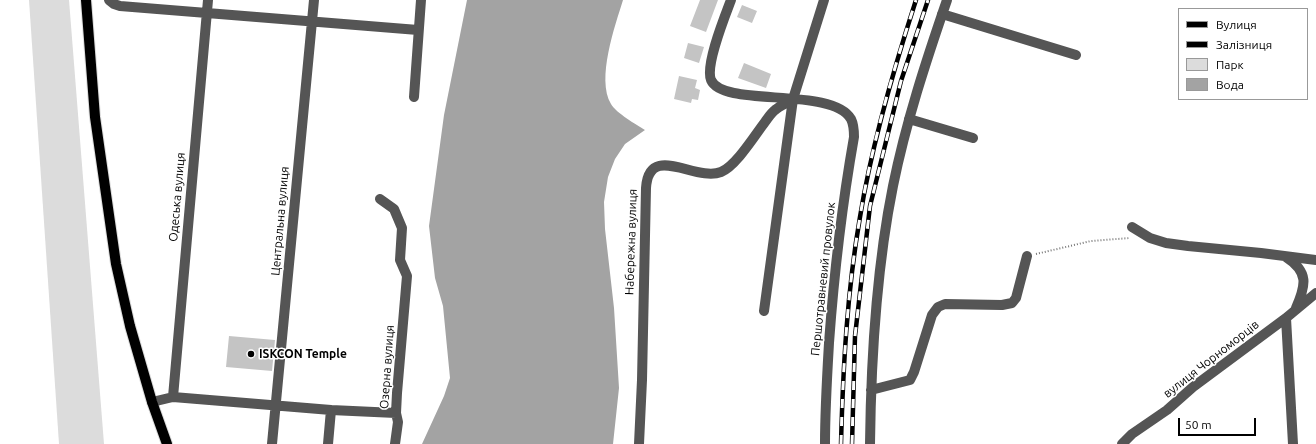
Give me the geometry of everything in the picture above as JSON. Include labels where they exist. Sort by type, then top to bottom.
[{"type":"main road","points":[[86,0],[95,117],[116,264],[130,326],[152,402],[167,444]]},
{"type":"street","points":[[108,0],[120,6],[418,30]]},
{"type":"street","name":"Одеська вулиця","points":[[174,397],[208,0]]},
{"type":"street","name":"Центральна вулиця","points":[[272,444],[314,0]]},
{"type":"street","points":[[414,96],[421,0]]},
{"type":"street","points":[[731,0],[712,56],[710,74],[711,80],[726,91],[793,99]]},
{"type":"street","points":[[764,311],[793,99],[824,0]]},
{"type":"street","points":[[870,444],[874,337],[883,251],[893,186],[909,119],[947,0]]},
{"type":"street","points":[[942,14],[1076,55]]},
{"type":"street","name":"Першотравневий провулок","points":[[793,99],[810,100],[834,107],[850,118],[854,128],[854,137],[838,236],[832,301],[826,393],[825,444]]},
{"type":"street","name":"Набережна вулиця","points":[[639,444],[642,380],[646,178],[649,171],[656,167],[665,165],[701,173],[720,172],[734,162],[774,110],[793,99]]},
{"type":"street","points":[[909,119],[973,138]]},
{"type":"street","name":"Озерна вулиця","points":[[380,199],[394,209],[402,228],[400,260],[407,276],[396,413],[398,422],[395,444]]},
{"type":"street","points":[[1132,226],[1150,238],[1166,242],[1188,246],[1316,260]]},
{"type":"street","points":[[871,390],[910,380],[914,372],[932,315],[938,307],[945,304],[1012,303],[1016,298],[1027,256]]},
{"type":"street","points":[[1284,256],[1300,267],[1304,281],[1303,289],[1296,309]]},
{"type":"street","name":"вулиця Чорноморців","points":[[1122,444],[1132,434],[1167,410],[1193,387],[1286,318],[1316,293]]},
{"type":"street","points":[[1286,318],[1292,444]]},
{"type":"street","points":[[152,402],[174,397],[331,410],[396,413]]},
{"type":"street","points":[[328,444],[331,410]]},
{"type":"path","points":[[1027,256],[1091,241],[1132,238]]},
{"type":"green space","points":[[29,0],[69,0],[104,444],[59,444]]},
{"type":"water","points":[[467,0],[623,0],[608,52],[605,81],[607,93],[611,104],[617,111],[645,130],[625,144],[615,159],[608,177],[604,202],[605,229],[614,308],[619,388],[613,444],[422,444],[444,396],[450,378],[443,306],[435,278],[429,226],[444,115]]},
{"type":"building","points":[[700,0],[718,0],[706,32],[690,26]]},
{"type":"building","points":[[742,5],[757,11],[752,23],[737,17]]},
{"type":"building","points":[[688,43],[704,47],[699,63],[684,58]]},
{"type":"building","points":[[744,63],[771,74],[766,88],[738,78]]},
{"type":"building","points":[[679,76],[697,80],[695,88],[700,90],[698,100],[692,99],[691,103],[674,99]]},
{"type":"building","name":"ISKCON Temple","points":[[229,336],[275,340],[272,371],[226,367]]},
{"type":"railway","points":[[841,444],[846,330],[860,217],[884,107],[916,0]]},
{"type":"railway","points":[[852,444],[855,336],[870,206],[901,81],[928,0]]},
{"type":"place","name":"ISKCON Temple","points":[[251,354]]}]
